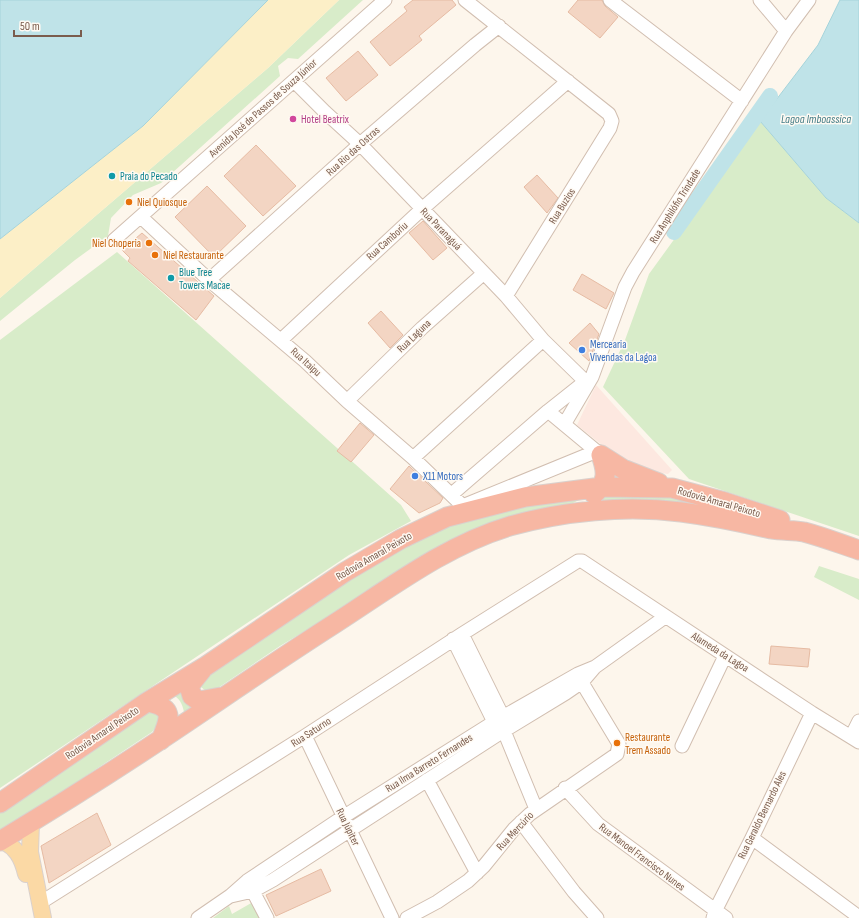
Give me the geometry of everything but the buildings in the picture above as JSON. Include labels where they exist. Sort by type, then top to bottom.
[{"type":"highway","points":[[544,518],[584,501],[602,487],[605,471],[599,453]]},
{"type":"highway","points":[[599,453],[636,475],[672,488]]},
{"type":"highway","name":"Rodovia Amaral Peixoto","points":[[0,804],[147,702],[206,666],[345,572],[401,539],[465,508],[525,497],[602,487],[672,488],[725,502],[772,517],[794,526],[802,532]]},
{"type":"highway","name":"Rodovia Amaral Peixoto","points":[[0,840],[31,823],[161,740],[308,640],[443,555],[478,538],[509,527],[544,518],[582,513],[643,510],[679,512],[723,518],[785,532],[802,532],[859,550]]},
{"type":"highway","points":[[206,666],[189,686],[192,696],[196,700],[204,701],[224,697]]},
{"type":"highway","points":[[147,702],[160,704],[167,710],[169,718],[161,740]]},
{"type":"main road","points":[[31,823],[30,852],[39,913]]},
{"type":"main road","points":[[0,840],[12,846],[20,856],[39,913]]},
{"type":"street","points":[[120,224],[373,0]]},
{"type":"street","name":"Avenida José de Passos de Souza Júnior","points":[[114,240],[386,0]]},
{"type":"street","points":[[465,0],[568,81]]},
{"type":"street","points":[[610,0],[742,101]]},
{"type":"street","points":[[760,0],[786,32]]},
{"type":"street","name":"Rua Anphilófio Trindade","points":[[565,423],[588,379],[625,287],[633,272],[786,32],[809,0]]},
{"type":"street","name":"Rua Rio das Ostras","points":[[209,280],[360,144],[499,26]]},
{"type":"street","name":"Rua Paranaguá","points":[[294,81],[360,144],[506,296],[543,340],[588,379]]},
{"type":"street","name":"Rua Buzios","points":[[506,296],[610,128],[612,121],[609,114],[568,81]]},
{"type":"street","name":"Rua Camboriu","points":[[281,340],[422,209],[568,81]]},
{"type":"street","name":"Rua Itaipu","points":[[141,217],[209,280],[281,340],[347,401],[413,458],[465,508]]},
{"type":"street","name":"Rua Laguna","points":[[347,401],[422,328],[484,273]]},
{"type":"street","points":[[413,458],[543,340]]},
{"type":"street","points":[[452,494],[548,411],[588,379]]},
{"type":"street","points":[[465,508],[599,453],[565,423],[548,411]]},
{"type":"street","name":"Alameda da Lagoa","points":[[582,561],[812,713],[855,739]]},
{"type":"street","name":"Rua Saturno","points":[[39,913],[458,636],[573,562],[582,561]]},
{"type":"street","name":"Rua Ilma Barreto Fernandes","points":[[250,886],[343,817],[580,678],[664,616]]},
{"type":"street","points":[[458,636],[500,726],[529,815],[574,892],[597,918]]},
{"type":"street","points":[[682,746],[725,656]]},
{"type":"street","name":"Rua Mercúrio","points":[[407,918],[448,895],[477,873],[529,815],[565,788],[615,757],[619,751],[619,744],[580,678]]},
{"type":"street","name":"Rua Geraldo Bernardo Ales","points":[[718,916],[752,838],[812,713]]},
{"type":"street","points":[[855,739],[859,721]]},
{"type":"street","name":"Rua Ilma Barreto Fernandes","points":[[198,918],[230,896],[349,830],[427,780],[500,726]]},
{"type":"street","name":"Rua Júpiter","points":[[305,736],[392,918]]},
{"type":"street","points":[[427,780],[477,873]]},
{"type":"street","name":"Rua Manoel Francisco Nunes","points":[[565,788],[598,824],[718,916]]},
{"type":"street","points":[[752,838],[859,917]]},
{"type":"street","points":[[250,886],[267,918]]},
{"type":"shaded area","points":[[596,385],[672,470],[668,474],[632,469],[577,425]]},
{"type":"green space","points":[[339,0],[363,0],[298,59],[288,58],[278,66],[280,76],[161,183],[133,195],[111,218],[108,236],[75,260],[0,321],[0,298],[268,68]]},
{"type":"green space","points":[[760,121],[826,198],[859,223],[859,536],[689,479],[603,387],[625,340],[649,274]]},
{"type":"green space","points":[[117,252],[401,505],[411,521],[349,555],[0,788],[0,340]]},
{"type":"green space","points":[[603,492],[679,496],[685,502],[679,505],[593,505]]},
{"type":"green space","points":[[581,499],[565,507],[428,557],[280,646],[218,688],[206,691],[201,687],[204,677],[367,563],[439,524],[520,502]]},
{"type":"green space","points":[[819,566],[859,579],[859,600],[814,577]]},
{"type":"green space","points":[[185,686],[196,704],[184,712],[180,702],[172,694]]},
{"type":"green space","points":[[147,713],[157,713],[160,722],[152,732],[0,833],[0,810]]},
{"type":"green space","points":[[253,902],[261,918],[213,918],[229,906],[232,914]]},
{"type":"sand","name":"Praia do Pecado","points":[[268,0],[339,0],[268,68],[0,298],[0,239],[143,126]]},
{"type":"water","points":[[0,0],[268,0],[143,126],[0,239]]},
{"type":"water","name":"Lagoa Imboassica","points":[[840,0],[859,0],[859,223],[826,198],[760,121],[818,45]]},
{"type":"waterway","points":[[674,232],[770,96]]},
{"type":"place","name":"Hotel Beatrix","points":[[293,119]]},
{"type":"place","name":"Praia do Pecado","points":[[112,176]]},
{"type":"place","name":"Niel Quiosque","points":[[129,202]]},
{"type":"place","name":"Niel Choperia","points":[[149,243]]},
{"type":"place","name":"Niel Restaurante","points":[[155,255]]},
{"type":"place","name":"Blue Tree Towers Macae","points":[[171,278]]},
{"type":"place","name":"Mercearia Vivendas da Lagoa","points":[[582,350]]},
{"type":"place","name":"X11 Motors","points":[[415,476]]},
{"type":"place","name":"Restaurante Trem Assado","points":[[617,743]]}]
